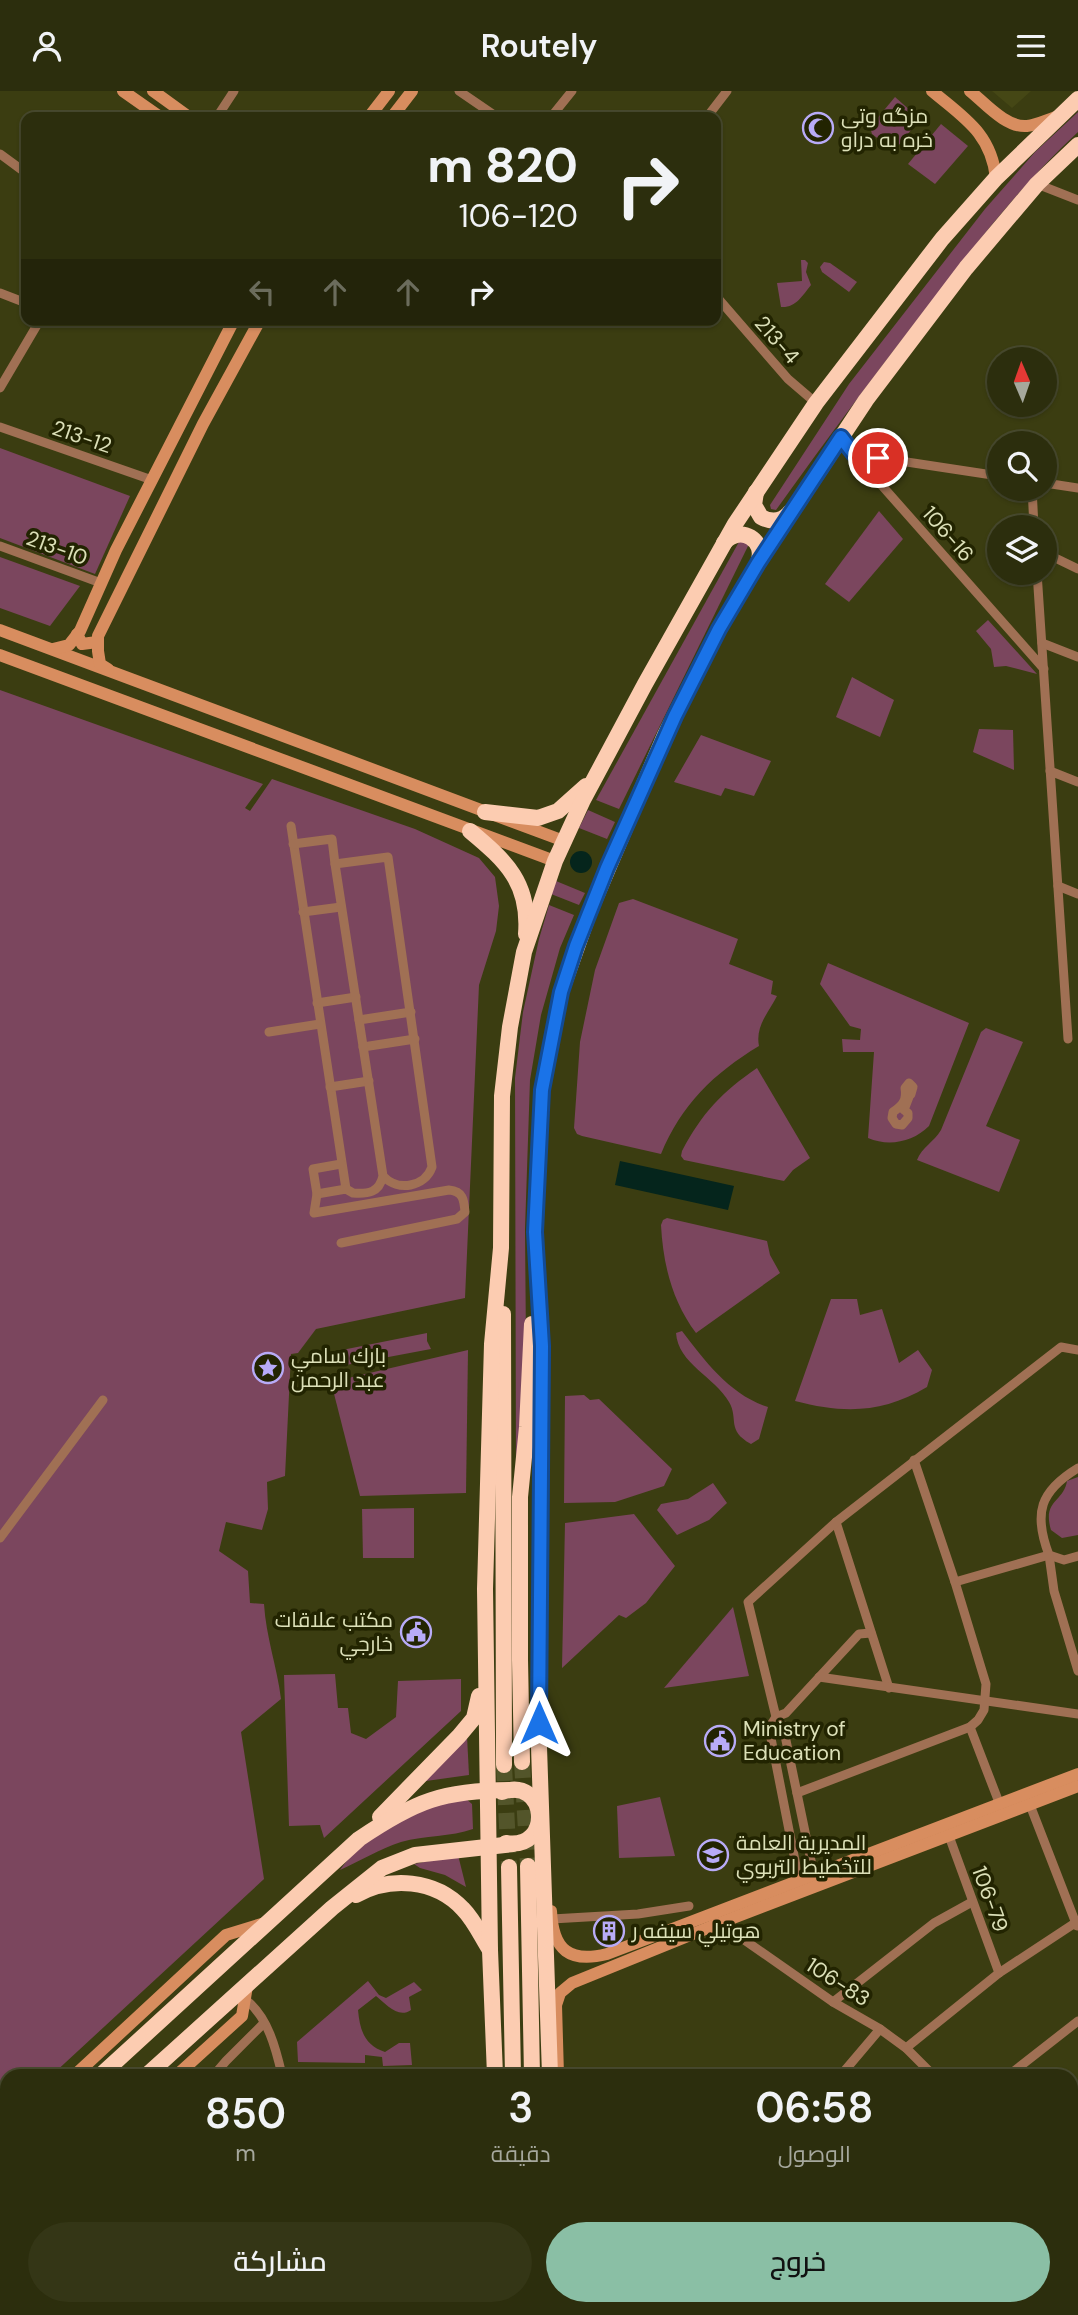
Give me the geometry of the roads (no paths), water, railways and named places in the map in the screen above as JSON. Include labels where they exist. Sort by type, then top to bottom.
[{"type":"highway","points":[[504,1765],[502,1096],[512,1014],[524,952],[555,861],[645,684],[723,545],[816,403],[942,239],[996,178],[1078,99]]},
{"type":"highway","points":[[522,1762],[520,1497],[527,1427],[542,1090],[565,981],[589,913],[665,735],[719,629],[758,563],[866,400],[966,268],[1037,184],[1078,145]]},
{"type":"highway","points":[[756,492],[754,505],[761,517],[774,521],[786,516],[790,511]]},
{"type":"highway","points":[[723,545],[732,536],[750,536],[759,545],[758,563]]},
{"type":"highway","points":[[485,812],[538,818],[558,811],[596,777]]},
{"type":"highway","points":[[470,831],[502,859],[512,871],[520,888],[526,904],[524,952]]},
{"type":"highway","points":[[495,2069],[484,1671],[492,1344],[501,1248]]},
{"type":"highway","points":[[535,1248],[542,1346],[539,1747],[550,2069]]},
{"type":"highway","points":[[108,2069],[359,1839],[459,1736],[474,1718],[484,1671]]},
{"type":"highway","points":[[512,1790],[496,1795],[488,1817],[491,1833],[498,1839],[513,1844]]},
{"type":"highway","points":[[154,2069],[247,1993],[332,1908],[373,1875],[403,1859],[427,1853],[513,1844],[526,1840],[533,1835],[540,1816],[532,1798],[521,1791],[462,1792],[422,1802],[359,1839]]},
{"type":"highway","points":[[528,1866],[532,2069]]},
{"type":"highway","points":[[509,1867],[513,2069]]},
{"type":"highway","points":[[332,1908],[360,1892],[376,1887],[404,1883],[429,1886],[461,1906],[490,1950]]},
{"type":"street","points":[[122,91],[153,112]]},
{"type":"street","points":[[153,91],[182,112]]},
{"type":"street","points":[[220,112],[234,91]]},
{"type":"street","points":[[373,112],[389,91]]},
{"type":"street","points":[[396,112],[412,91]]},
{"type":"street","points":[[459,91],[490,112]]},
{"type":"street","points":[[555,112],[572,91]]},
{"type":"street","points":[[711,112],[727,91]]},
{"type":"street","points":[[932,91],[983,136],[993,157],[996,178]]},
{"type":"street","points":[[970,91],[1004,119],[1016,125],[1030,126],[1059,116]]},
{"type":"street","points":[[0,154],[21,169]]},
{"type":"street","points":[[1037,184],[1078,201]]},
{"type":"street","points":[[0,293],[21,301]]},
{"type":"street","name":"213-4","points":[[721,302],[788,379],[816,403]]},
{"type":"street","points":[[0,388],[36,326]]},
{"type":"street","points":[[51,649],[69,645],[77,634],[230,326]]},
{"type":"street","points":[[111,671],[100,664],[97,642],[214,403],[257,326]]},
{"type":"street","points":[[196,394],[214,403]]},
{"type":"street","name":"213-12","points":[[0,427],[152,480]]},
{"type":"street","name":"106-16","points":[[841,437],[1044,669]]},
{"type":"street","points":[[854,454],[987,474]]},
{"type":"street","points":[[1057,485],[1078,488]]},
{"type":"street","name":"213-10","points":[[0,546],[101,583]]},
{"type":"street","points":[[1057,558],[1078,569]]},
{"type":"street","points":[[1038,585],[1068,1039]]},
{"type":"street","points":[[0,630],[564,841]]},
{"type":"street","points":[[77,634],[82,644],[97,642]]},
{"type":"street","points":[[1042,643],[1078,657]]},
{"type":"street","points":[[0,655],[555,861]]},
{"type":"street","points":[[1050,771],[1078,782]]},
{"type":"street","points":[[291,826],[346,1189]]},
{"type":"street","points":[[293,844],[332,839],[383,1177],[381,1185],[375,1191],[353,1193],[346,1189],[317,1194]]},
{"type":"street","points":[[335,864],[388,857],[432,1167],[429,1176],[420,1183],[398,1186],[390,1184],[383,1177]]},
{"type":"street","points":[[1058,886],[1078,894]]},
{"type":"street","points":[[303,912],[341,907]]},
{"type":"street","points":[[317,1003],[356,997]]},
{"type":"street","points":[[359,1020],[411,1011]]},
{"type":"street","points":[[269,1032],[320,1024]]},
{"type":"street","points":[[363,1047],[415,1039]]},
{"type":"street","points":[[330,1087],[369,1081]]},
{"type":"street","points":[[909,1083],[914,1087],[911,1094],[907,1093],[909,1097],[904,1110],[908,1113],[906,1122],[902,1125],[896,1124],[892,1118],[893,1112],[903,1105],[905,1088],[909,1083]]},
{"type":"street","points":[[341,1164],[313,1169],[317,1194],[314,1213],[449,1190],[459,1193],[463,1198],[465,1212],[457,1219],[341,1243]]},
{"type":"street","points":[[814,1875],[783,1726],[776,1717],[748,1602],[836,1522],[1061,1347],[1078,1350]]},
{"type":"street","points":[[0,1538],[103,1401]]},
{"type":"street","points":[[797,1793],[970,1727],[978,1720],[986,1701],[986,1684],[914,1460]]},
{"type":"street","points":[[1078,1468],[1054,1485],[1044,1501],[1041,1523],[1054,1591],[1078,1671]]},
{"type":"street","points":[[836,1522],[889,1688]]},
{"type":"street","points":[[955,1582],[1049,1555],[1064,1560],[1078,1556]]},
{"type":"street","points":[[799,1881],[769,1728],[776,1717],[786,1713],[859,1634],[871,1633]]},
{"type":"street","points":[[820,1677],[1078,1714]]},
{"type":"street","points":[[970,1727],[1000,1805]]},
{"type":"street","points":[[539,1747],[547,1791],[555,1936],[561,1945],[577,1957],[588,1958],[646,1940],[1078,1774]]},
{"type":"street","points":[[558,2069],[556,2005],[565,1987],[720,1923],[1078,1786]]},
{"type":"street","points":[[906,2048],[999,1973],[1076,1920],[1030,1805]]},
{"type":"street","name":"106-79","points":[[949,1836],[999,1973]]},
{"type":"street","points":[[834,2001],[934,1923],[972,1902]]},
{"type":"street","points":[[552,1919],[638,1914],[689,1906]]},
{"type":"street","points":[[81,2069],[226,1935],[269,1922]]},
{"type":"street","name":"106-83","points":[[720,1923],[880,2029],[906,2048],[927,2069]]},
{"type":"street","points":[[247,1993],[261,2015],[276,2051],[280,2069]]},
{"type":"street","points":[[186,2069],[242,2016],[247,1993]]},
{"type":"street","points":[[1017,2069],[1078,2021]]},
{"type":"street","points":[[219,2069],[264,2023]]},
{"type":"street","points":[[846,2069],[880,2029]]},
{"type":"tunnel","points":[[522,1762],[528,1866]]},
{"type":"tunnel","points":[[504,1765],[509,1867]]},
{"type":"place","name":"مزگه وتى خره به دراو","points":[[818,128]]},
{"type":"place","name":"بارك سامي عبد الرحمن","points":[[268,1368]]},
{"type":"place","name":"مكتب علاقات خارجي","points":[[416,1632]]},
{"type":"place","name":"Ministry of Education","points":[[720,1741]]},
{"type":"place","name":"المديرية العامة للتخطيط التربوي","points":[[713,1855]]},
{"type":"place","name":"هوتيلي سيفه ر","points":[[609,1931]]}]
